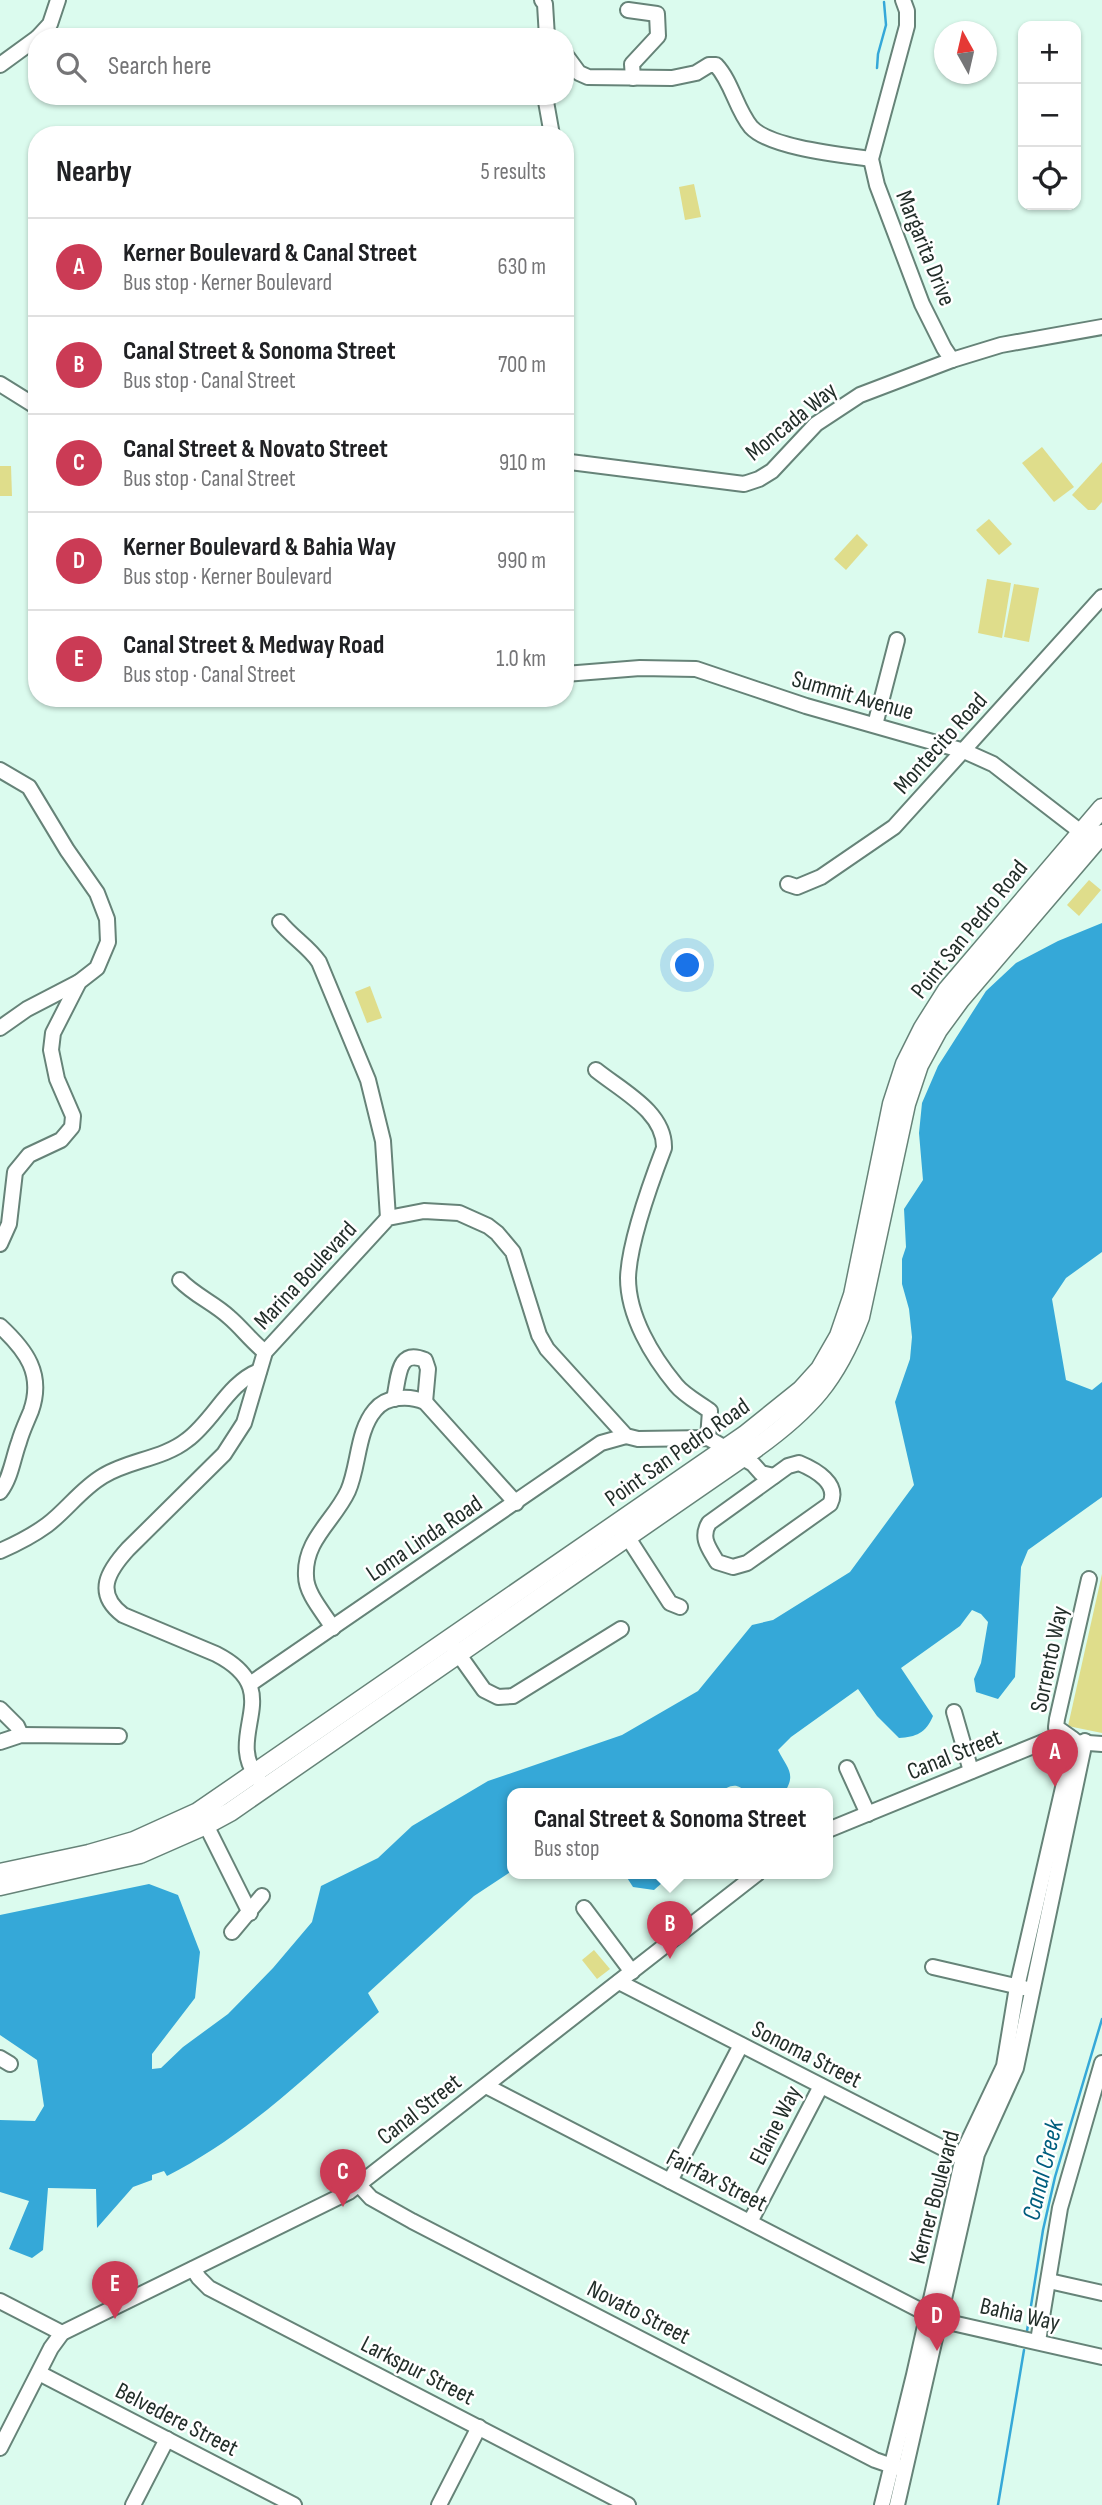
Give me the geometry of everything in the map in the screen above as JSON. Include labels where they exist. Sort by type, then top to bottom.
[{"type":"main road","name":"Point San Pedro Road","points":[[0,1873],[89,1854],[134,1841],[259,1780],[734,1453],[801,1390],[820,1369],[839,1336],[853,1295],[892,1104],[905,1064],[923,1028],[947,990],[1095,838],[1102,808]]},
{"type":"main road","name":"Point San Pedro Road","points":[[0,1886],[140,1854],[230,1812],[259,1780]]},
{"type":"street","points":[[46,28],[58,0]]},
{"type":"street","points":[[542,0],[545,4],[546,28]]},
{"type":"street","name":"Margarita Drive","points":[[903,0],[907,11],[907,26],[871,159],[877,185],[922,304],[952,360]]},
{"type":"street","points":[[628,10],[657,14],[658,36],[632,64],[633,78]]},
{"type":"street","points":[[0,65],[28,45]]},
{"type":"street","points":[[574,66],[579,73],[588,77],[673,78],[716,65],[751,126],[760,134],[775,141],[871,159]]},
{"type":"street","points":[[547,105],[550,126]]},
{"type":"street","points":[[952,360],[1001,345],[1102,327]]},
{"type":"street","name":"Moncada Way","points":[[574,463],[744,484],[759,480],[772,471],[816,424],[860,395],[952,360]]},
{"type":"street","points":[[0,384],[28,401]]},
{"type":"street","name":"Montecito Road","points":[[788,884],[797,887],[821,877],[894,827],[1102,597]]},
{"type":"street","points":[[875,725],[897,640]]},
{"type":"street","name":"Summit Avenue","points":[[574,673],[664,667],[696,669],[806,706],[964,751],[993,764],[1095,838]]},
{"type":"street","points":[[0,770],[29,787],[97,893],[107,919],[108,942],[97,968],[79,982],[27,1009],[0,1028]]},
{"type":"street","points":[[281,922],[293,938],[314,954],[319,962],[368,1080],[383,1141],[388,1218]]},
{"type":"street","points":[[0,1244],[9,1224],[15,1172],[29,1155],[61,1140],[72,1127],[73,1116],[57,1079],[51,1051],[57,1022],[79,982]]},
{"type":"street","points":[[596,1070],[651,1113],[664,1135],[664,1149],[654,1175],[628,1277],[632,1310],[654,1352],[677,1387],[709,1411],[708,1438]]},
{"type":"street","name":"Marina Boulevard","points":[[250,1684],[243,1673],[230,1662],[123,1615],[114,1608],[106,1588],[108,1576],[116,1562],[224,1454],[243,1423],[265,1352],[388,1218],[424,1211],[459,1213],[497,1233],[513,1252],[539,1335],[547,1349],[626,1436]]},
{"type":"street","points":[[180,1280],[188,1289],[227,1315],[249,1340],[265,1352]]},
{"type":"street","points":[[0,1326],[22,1347],[36,1378],[32,1408],[5,1485],[0,1492]]},
{"type":"street","points":[[394,1399],[402,1362],[415,1355],[425,1360],[428,1369],[425,1402]]},
{"type":"street","points":[[0,1551],[24,1540],[48,1524],[105,1474],[185,1442],[211,1418],[235,1386],[247,1375],[259,1371]]},
{"type":"street","points":[[333,1628],[305,1580],[306,1560],[313,1543],[348,1492],[368,1421],[376,1408],[385,1401],[416,1398],[425,1402],[516,1503]]},
{"type":"street","points":[[626,1436],[638,1439],[708,1438],[753,1464],[761,1473],[774,1475]]},
{"type":"street","name":"Loma Linda Road","points":[[250,1684],[601,1443],[626,1436]]},
{"type":"street","points":[[734,1453],[750,1474],[751,1492]]},
{"type":"street","points":[[799,1463],[813,1469],[823,1478],[832,1487],[834,1496],[830,1504],[747,1563],[733,1567],[722,1565],[717,1562],[705,1542],[704,1531],[709,1522],[751,1492],[788,1466],[799,1463]]},
{"type":"street","points":[[623,1530],[670,1603],[680,1607]]},
{"type":"street","name":"Sorrento Way","points":[[1080,1741],[1056,1727],[1056,1723],[1089,1579]]},
{"type":"street","points":[[453,1647],[484,1690],[498,1697],[513,1696],[621,1629]]},
{"type":"street","points":[[250,1684],[252,1711],[246,1753],[259,1780]]},
{"type":"street","points":[[0,1709],[17,1726],[21,1735]]},
{"type":"street","points":[[954,1712],[971,1771]]},
{"type":"street","points":[[0,1742],[21,1735],[119,1736]]},
{"type":"street","name":"Canal Street","points":[[833,1828],[1052,1738],[1102,1744]]},
{"type":"street","name":"Kerner Boulevard","points":[[881,2505],[897,2468],[933,2317],[969,2161],[965,2148],[1004,2066],[1017,1987],[1080,1741]]},
{"type":"street","name":"Kerner Boulevard","points":[[969,2161],[977,2154],[1016,2068],[1080,1741]]},
{"type":"street","points":[[847,1768],[868,1814]]},
{"type":"street","points":[[206,1825],[250,1913]]},
{"type":"street","name":"Canal Street","points":[[62,2333],[339,2198],[359,2185],[632,1972],[746,1879]]},
{"type":"street","points":[[232,1932],[262,1896]]},
{"type":"street","points":[[584,1908],[632,1972]]},
{"type":"street","points":[[933,1967],[1032,1990]]},
{"type":"street","name":"Sonoma Street","points":[[619,1982],[969,2161]]},
{"type":"street","points":[[670,2181],[741,2045]]},
{"type":"street","points":[[1038,2342],[1060,2208],[1102,2063]]},
{"type":"street","name":"Fairfax Street","points":[[486,2086],[933,2317]]},
{"type":"street","name":"Elaine Way","points":[[750,2222],[821,2086]]},
{"type":"street","name":"Novato Street","points":[[359,2185],[374,2200],[412,2221],[897,2468]]},
{"type":"street","name":"Larkspur Street","points":[[193,2269],[209,2288],[628,2505]]},
{"type":"street","points":[[1049,2281],[1102,2293]]},
{"type":"street","points":[[0,2301],[62,2333],[0,2448]]},
{"type":"street","name":"Bahia Way","points":[[933,2317],[1102,2357]]},
{"type":"street","name":"Belvedere Street","points":[[39,2373],[167,2439],[274,2500],[294,2505]]},
{"type":"street","points":[[439,2505],[479,2427]]},
{"type":"street","points":[[133,2505],[167,2439]]},
{"type":"street","name":"Kerner Boulevard","points":[[897,2468],[897,2505]]},
{"type":"shaded area","points":[[694,184],[701,217],[685,220],[679,187]]},
{"type":"shaded area","points":[[1042,447],[1074,487],[1054,502],[1022,463]]},
{"type":"shaded area","points":[[1102,462],[1102,502],[1095,510],[1088,510],[1072,495]]},
{"type":"shaded area","points":[[0,466],[11,466],[12,496],[0,496]]},
{"type":"shaded area","points":[[989,519],[1012,544],[999,555],[976,530]]},
{"type":"shaded area","points":[[857,534],[868,545],[846,570],[834,559]]},
{"type":"shaded area","points":[[987,579],[1011,583],[1002,638],[978,633]]},
{"type":"shaded area","points":[[1014,584],[1039,588],[1029,642],[1004,637]]},
{"type":"shaded area","points":[[1089,880],[1101,890],[1079,916],[1067,905]]},
{"type":"shaded area","points":[[370,986],[382,1018],[367,1023],[355,992]]},
{"type":"shaded area","points":[[1102,1574],[1102,1733],[1068,1726]]},
{"type":"shaded area","points":[[594,1950],[610,1969],[597,1979],[582,1960]]},
{"type":"water","points":[[1102,923],[1102,1252],[1066,1278],[1052,1299],[1066,1380],[1092,1390],[1102,1382],[1102,1497],[1028,1550],[1021,1567],[1015,1677],[998,1699],[976,1692],[974,1679],[981,1663],[988,1622],[981,1614],[972,1610],[960,1626],[901,1668],[933,1716],[924,1730],[910,1737],[899,1738],[877,1716],[858,1689],[791,1737],[778,1750],[790,1776],[787,1788],[507,1788],[507,1874],[474,1896],[368,1993],[379,2012],[252,2122],[197,2160],[167,2176],[164,2171],[152,2175],[152,2180],[133,2187],[97,2228],[96,2189],[48,2188],[43,2250],[32,2258],[9,2249],[29,2201],[0,2192],[0,2120],[35,2121],[44,2106],[37,2060],[0,2035],[0,1915],[149,1884],[178,1895],[200,1952],[195,1998],[152,2054],[152,2069],[161,2068],[183,2047],[228,2014],[273,1968],[312,1922],[321,1886],[378,1858],[412,1826],[488,1781],[622,1735],[698,1691],[752,1625],[773,1620],[850,1572],[914,1485],[895,1402],[910,1359],[912,1337],[909,1309],[902,1284],[902,1259],[906,1247],[904,1209],[923,1180],[919,1133],[922,1103],[938,1066],[986,991],[1016,963],[1058,941]]},
{"type":"water","points":[[628,1879],[666,1879],[654,1890],[633,1887]]},
{"type":"waterway","points":[[877,68],[886,25],[884,2]]},
{"type":"waterway","name":"Canal Creek","points":[[1027,2331],[1043,2230],[1055,2177],[1102,2019]]},
{"type":"waterway","name":"Canal Creek","points":[[998,2505],[1024,2350]]},
{"type":"place","name":"Kerner Boulevard & Canal Street","points":[[1055,1787]]},
{"type":"place","name":"Canal Street & Sonoma Street","points":[[670,1959]]},
{"type":"place","name":"Canal Street & Novato Street","points":[[343,2207]]},
{"type":"place","name":"Canal Street & Medway Road","points":[[115,2319]]},
{"type":"place","name":"Kerner Boulevard & Bahia Way","points":[[937,2351]]}]
